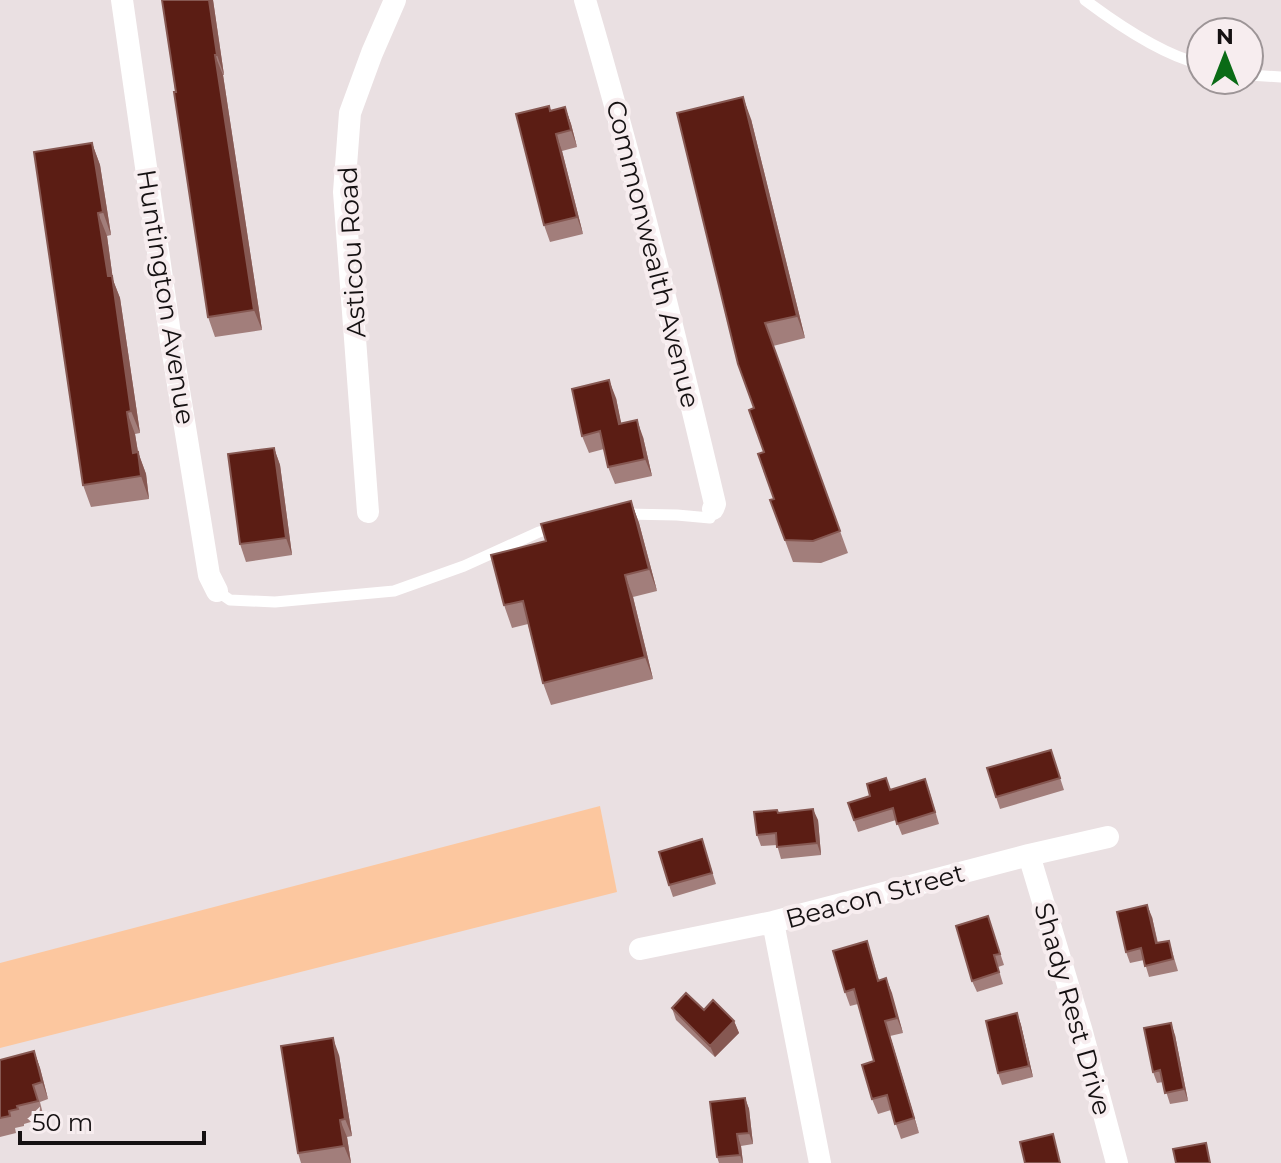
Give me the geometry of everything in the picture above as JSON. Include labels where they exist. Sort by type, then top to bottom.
[{"type":"street","name":"Huntington Avenue","points":[[122,0],[209,575],[217,591]]},
{"type":"street","name":"Asticou Road","points":[[368,512],[344,192],[350,113],[395,0]]},
{"type":"street","name":"Commonwealth Avenue","points":[[585,0],[676,341],[715,504],[713,509]]},
{"type":"street","name":"Beacon Street","points":[[640,949],[773,922],[1108,837]]},
{"type":"street","name":"Shady Rest Drive","points":[[1029,855],[1117,1163]]},
{"type":"street","points":[[773,922],[820,1163]]},
{"type":"lane","points":[[1085,0],[1123,28],[1185,59]]},
{"type":"lane","points":[[619,514],[710,518],[713,509]]},
{"type":"lane","points":[[217,591],[230,600],[275,602],[394,591],[565,524]]},
{"type":"shaded area","points":[[600,806],[617,892],[0,1048],[0,963]]},
{"type":"building","points":[[162,0],[209,0],[254,310],[208,317]]},
{"type":"building","points":[[743,97],[797,316],[765,323],[840,531],[813,541],[785,540],[770,500],[774,499],[758,454],[764,452],[749,410],[754,408],[738,364],[677,113]]},
{"type":"building","points":[[549,106],[550,111],[565,107],[571,130],[556,134],[577,217],[544,225],[516,114]]},
{"type":"building","points":[[92,143],[103,212],[98,213],[108,276],[112,276],[131,411],[127,412],[133,453],[138,452],[141,476],[83,485],[34,152]]},
{"type":"building","points":[[609,380],[619,424],[637,420],[645,459],[608,467],[600,431],[582,436],[572,389]]},
{"type":"building","points":[[274,448],[286,538],[240,544],[228,454]]},
{"type":"building","points":[[631,501],[649,569],[625,575],[645,657],[543,683],[523,601],[504,605],[491,555],[546,541],[541,524]]},
{"type":"building","points":[[1051,750],[1060,778],[996,797],[987,768]]},
{"type":"building","points":[[886,778],[890,790],[925,779],[935,812],[897,824],[893,808],[854,820],[848,803],[870,796],[867,784]]},
{"type":"building","points":[[813,809],[817,843],[777,847],[776,833],[757,835],[754,812]]},
{"type":"building","points":[[702,839],[712,873],[669,885],[659,852]]},
{"type":"building","points":[[1147,905],[1156,943],[1169,941],[1173,959],[1145,966],[1141,948],[1126,952],[1117,912]]},
{"type":"building","points":[[988,916],[1000,954],[994,955],[999,972],[972,981],[956,926]]},
{"type":"building","points":[[867,941],[878,981],[886,978],[897,1018],[885,1021],[914,1118],[895,1124],[887,1095],[872,1099],[862,1065],[874,1061],[854,989],[845,992],[833,951]]},
{"type":"building","points":[[686,993],[704,1010],[713,1000],[734,1021],[710,1046],[672,1008]]},
{"type":"building","points":[[1017,1013],[1029,1066],[998,1073],[986,1021]]},
{"type":"building","points":[[1171,1023],[1184,1089],[1165,1093],[1160,1070],[1153,1072],[1144,1028]]},
{"type":"building","points":[[333,1038],[345,1119],[340,1120],[344,1146],[298,1153],[281,1046]]},
{"type":"building","points":[[34,1051],[42,1082],[33,1085],[38,1101],[17,1106],[18,1109],[9,1111],[10,1116],[0,1118],[0,1060]]},
{"type":"building","points":[[745,1098],[749,1133],[737,1134],[740,1155],[717,1157],[710,1102]]},
{"type":"building","points":[[1053,1134],[1060,1163],[1025,1163],[1020,1142]]},
{"type":"building","points":[[1206,1143],[1210,1163],[1176,1163],[1173,1149]]}]
